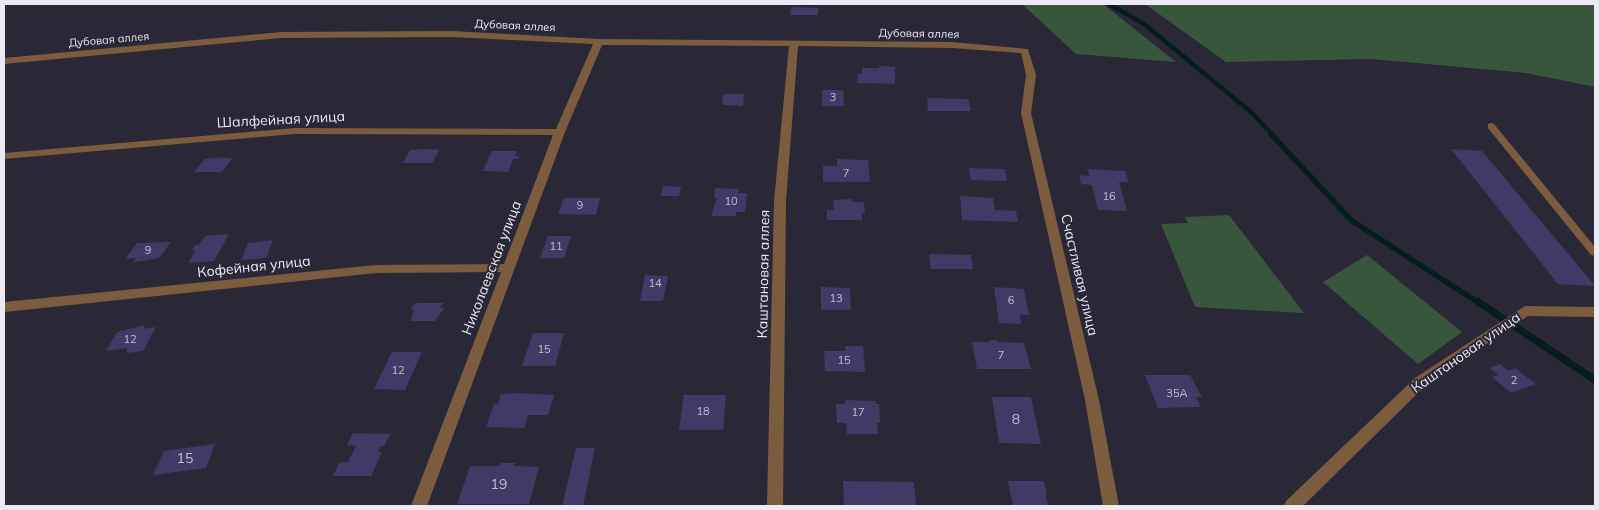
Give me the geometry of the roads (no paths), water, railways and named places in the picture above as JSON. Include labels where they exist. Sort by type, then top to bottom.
[{"type":"street","name":"Дубовая аллея","points":[[4,61],[281,35],[451,34],[599,42],[952,45],[1025,51]]},
{"type":"street","name":"Николаевская улица","points":[[419,506],[560,132],[599,42]]},
{"type":"street","name":"Каштановая аллея","points":[[775,506],[780,201],[794,43]]},
{"type":"street","name":"Счастливая улица","points":[[1025,51],[1031,75],[1026,113],[1092,400],[1111,506]]},
{"type":"street","name":"Шалфейная улица","points":[[4,156],[295,131],[560,132]]},
{"type":"street","name":"Кофейная улица","points":[[4,307],[376,270],[508,268]]},
{"type":"street","name":"Каштановая улица","points":[[1292,506],[1420,382],[1525,311],[1595,312]]},
{"type":"lane","points":[[1491,126],[1595,253]]},
{"type":"waterway","points":[[1109,4],[1144,24],[1251,112],[1273,135]]},
{"type":"waterway","points":[[1271,134],[1352,221],[1479,303]]},
{"type":"waterway","points":[[1477,301],[1595,380]]}]
